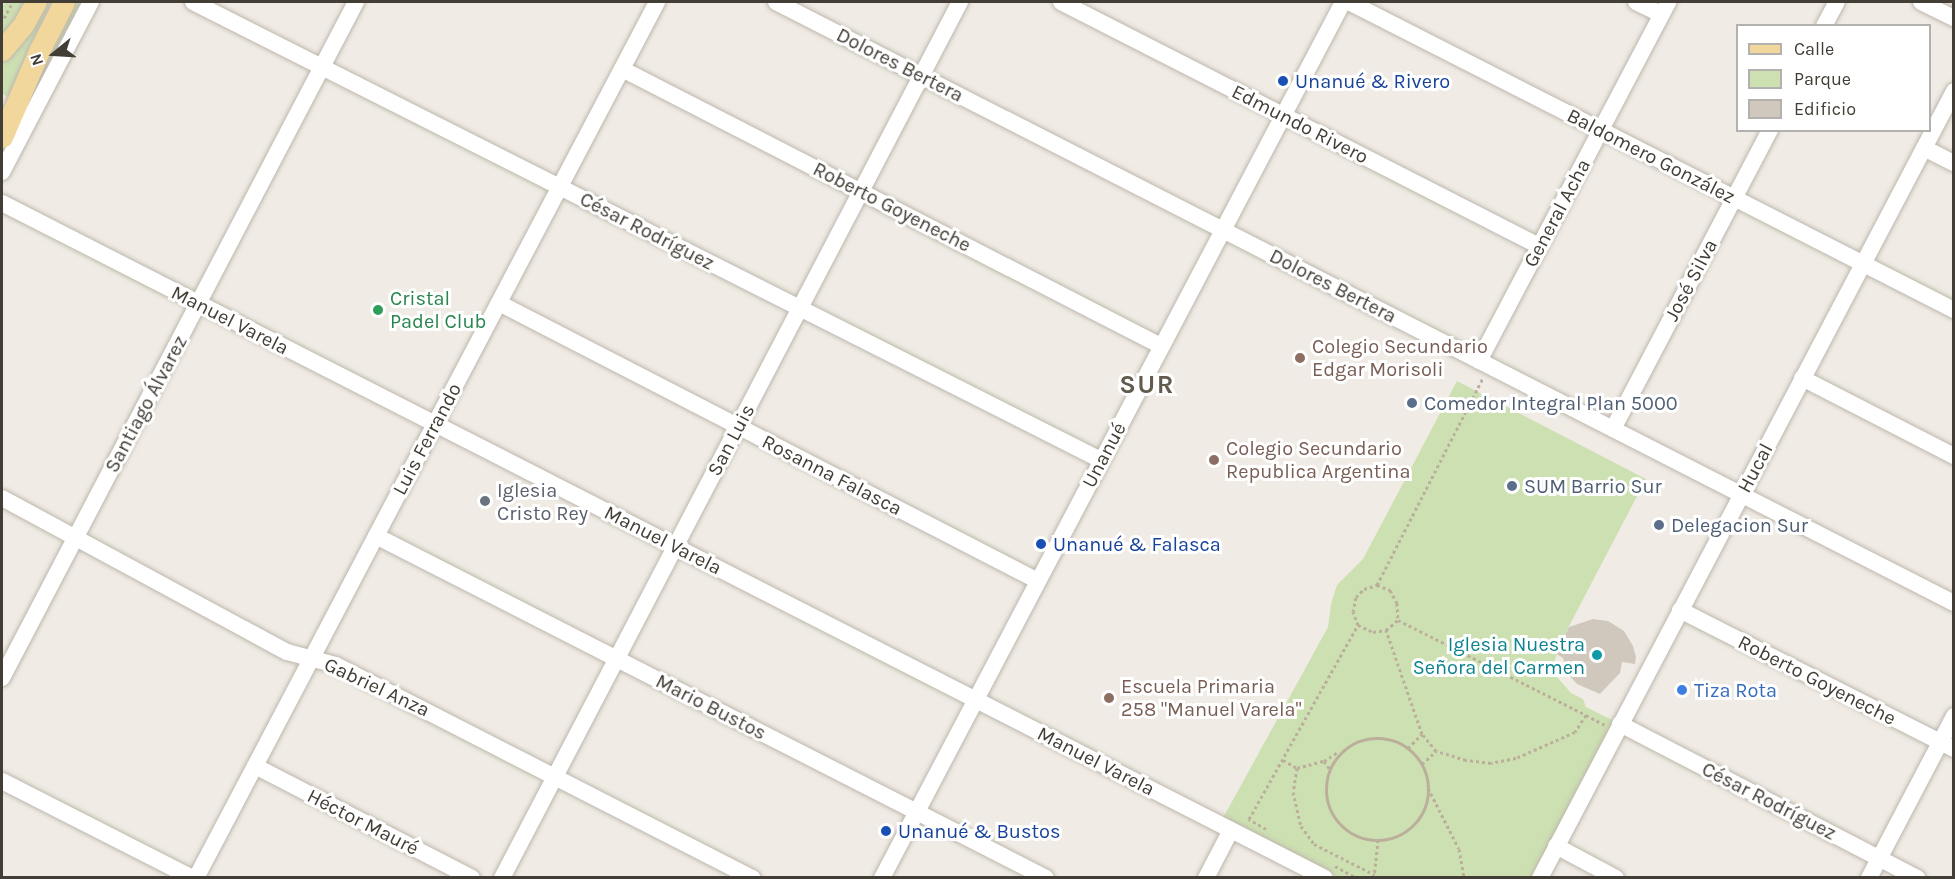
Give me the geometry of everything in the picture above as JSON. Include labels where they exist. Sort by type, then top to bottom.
[{"type":"main road","points":[[2,50],[23,25],[36,2]]},
{"type":"main road","points":[[4,141],[42,44],[64,2]]},
{"type":"street","points":[[4,141],[92,2]]},
{"type":"street","name":"César Rodríguez","points":[[193,2],[1101,460]]},
{"type":"street","name":"Santiago Álvarez","points":[[2,678],[356,2]]},
{"type":"street","name":"Luis Ferrando","points":[[194,878],[657,2]]},
{"type":"street","name":"Dolores Bertera","points":[[776,2],[1953,603]]},
{"type":"street","name":"San Luis","points":[[502,878],[960,2]]},
{"type":"street","name":"Edmundo Rivero","points":[[1060,2],[1539,246]]},
{"type":"street","name":"Unanué","points":[[882,878],[1343,2]]},
{"type":"street","name":"Baldomero González","points":[[1348,2],[1953,310]]},
{"type":"street","points":[[1636,2],[1664,8]]},
{"type":"street","points":[[1825,24],[1837,2]]},
{"type":"street","points":[[1921,2],[1953,18]]},
{"type":"street","name":"General Acha","points":[[1484,364],[1539,246],[1664,8]]},
{"type":"street","name":"Roberto Goyeneche","points":[[622,69],[1161,346]]},
{"type":"street","name":"Hucal","points":[[1540,878],[1953,91]]},
{"type":"street","name":"José Silva","points":[[1613,429],[1769,132]]},
{"type":"street","points":[[1924,148],[1953,163]]},
{"type":"street","name":"Manuel Varela","points":[[2,203],[1231,830],[1327,870]]},
{"type":"street","name":"Rosanna Falasca","points":[[499,303],[1038,580]]},
{"type":"street","points":[[1802,378],[1953,456]]},
{"type":"street","name":"Gabriel Anza","points":[[2,498],[287,652],[336,665],[753,878]]},
{"type":"street","name":"Mario Bustos","points":[[376,536],[1046,878]]},
{"type":"street","name":"Roberto Goyeneche","points":[[1680,610],[1947,746]]},
{"type":"street","points":[[1869,878],[1947,746],[1953,717]]},
{"type":"street","name":"César Rodríguez","points":[[1620,724],[1917,878]]},
{"type":"street","name":"Héctor Mauré","points":[[255,766],[472,878]]},
{"type":"street","points":[[2,781],[194,878]]},
{"type":"street","points":[[1206,878],[1231,830]]},
{"type":"street","points":[[1556,846],[1616,878]]},
{"type":"path","points":[[2,23],[13,2]]},
{"type":"path","points":[[1377,585],[1484,364]]},
{"type":"path","points":[[1377,585],[1390,590],[1397,603],[1398,620],[1386,630],[1373,632],[1358,625],[1353,612],[1356,597],[1364,589],[1377,585]]},
{"type":"path","points":[[1386,630],[1422,735],[1436,751],[1466,760],[1491,763],[1516,758],[1575,732],[1586,715],[1398,620]]},
{"type":"path","points":[[1269,830],[1249,819],[1358,625]]},
{"type":"path","points":[[1408,748],[1422,735]]},
{"type":"path","points":[[1282,760],[1297,768],[1324,761],[1364,740],[1387,738],[1408,748],[1422,764],[1432,800],[1459,849],[1464,878]]},
{"type":"path","points":[[1340,751],[1329,768],[1325,784],[1328,803],[1338,824],[1358,836],[1378,840],[1400,835],[1416,824],[1426,805],[1432,800]]},
{"type":"path","points":[[1422,764],[1436,751]]},
{"type":"path","points":[[1324,761],[1329,768]]},
{"type":"path","points":[[1297,768],[1293,792],[1301,826],[1314,844],[1374,876],[1378,840]]},
{"type":"path","points":[[1426,805],[1427,785]]},
{"type":"path","points":[[1327,870],[1358,878]]},
{"type":"green space","points":[[5,2],[27,2],[2,39],[2,8]]},
{"type":"green space","points":[[44,2],[54,2],[11,95],[6,96],[2,93],[2,61],[16,46]]},
{"type":"green space","points":[[73,2],[83,2],[34,89],[33,88]]},
{"type":"green space","points":[[1457,381],[1646,479],[1555,653],[1557,654],[1554,662],[1558,678],[1571,693],[1583,699],[1586,707],[1618,723],[1538,877],[1338,877],[1223,818],[1328,627],[1331,604],[1337,585],[1363,559]]},
{"type":"building","name":"Iglesia Nuestra Señora del Carmen","points":[[1593,619],[1608,621],[1624,631],[1633,646],[1636,657],[1635,664],[1622,662],[1620,673],[1600,694],[1577,684],[1568,674],[1563,658],[1555,653],[1569,627]]},
{"type":"place","name":"Unanué & Rivero","points":[[1283,81]]},
{"type":"place","name":"Cristal Padel Club","points":[[378,310]]},
{"type":"place","name":"Colegio Secundario Edgar Morisoli","points":[[1300,358]]},
{"type":"place","name":"Comedor Integral Plan 5000","points":[[1412,403]]},
{"type":"place","name":"Colegio Secundario Republica Argentina","points":[[1214,460]]},
{"type":"place","name":"SUM Barrio Sur","points":[[1512,486]]},
{"type":"place","name":"Iglesia Cristo Rey","points":[[485,501]]},
{"type":"place","name":"Delegacion Sur","points":[[1659,525]]},
{"type":"place","name":"Unanué & Falasca","points":[[1041,544]]},
{"type":"place","name":"Iglesia Nuestra Señora del Carmen","points":[[1597,655]]},
{"type":"place","name":"Tiza Rota","points":[[1682,690]]},
{"type":"place","name":"Escuela Primaria 258 \"Manuel Varela\"","points":[[1109,698]]},
{"type":"place","name":"Unanué & Bustos","points":[[886,831]]},
{"type":"district","name":"SUR","points":[[1147,385]]}]
